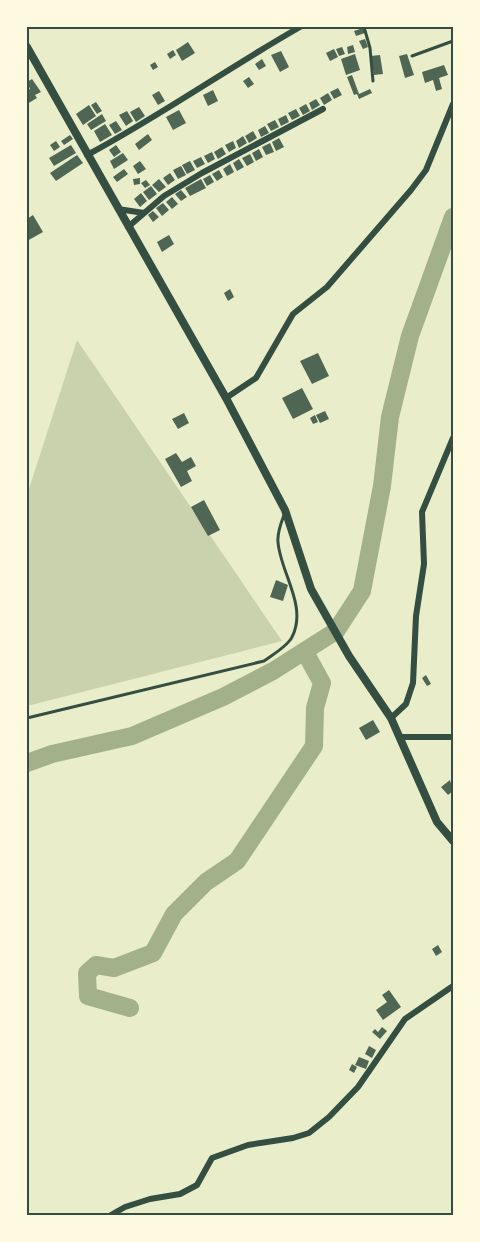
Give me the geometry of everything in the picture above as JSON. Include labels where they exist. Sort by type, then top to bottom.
[{"type":"street","points":[[87,155],[173,107],[237,63],[300,27]]},
{"type":"street","points":[[27,47],[226,398],[285,510],[311,589],[349,656],[391,718],[437,822],[453,841]]},
{"type":"street","points":[[226,398],[256,378],[293,314],[327,287],[411,190],[426,170],[453,104]]},
{"type":"street","points":[[128,227],[164,196],[202,172],[323,109]]},
{"type":"street","points":[[118,209],[144,213]]},
{"type":"street","points":[[391,718],[406,704],[413,683],[416,616],[424,564],[422,512],[453,438]]},
{"type":"street","points":[[400,737],[453,738]]},
{"type":"street","points":[[111,1215],[125,1207],[150,1199],[180,1194],[197,1185],[212,1158],[248,1144],[293,1138],[309,1133],[329,1117],[358,1087],[394,1030],[405,1019],[453,986]]},
{"type":"lane","points":[[364,27],[370,48],[373,81]]},
{"type":"lane","points":[[412,56],[453,41]]},
{"type":"lane","points":[[27,718],[264,661],[292,638],[296,621],[292,586],[279,552],[278,538],[285,510]]},
{"type":"green space","points":[[77,340],[282,641],[27,706],[27,495]]},
{"type":"building","points":[[363,28],[365,33],[356,36],[354,31]]},
{"type":"building","points":[[365,39],[368,47],[363,49],[359,41]]},
{"type":"building","points":[[188,42],[195,53],[182,61],[176,50]]},
{"type":"building","points":[[353,45],[355,52],[348,54],[347,47]]},
{"type":"building","points":[[342,47],[345,54],[339,56],[336,49]]},
{"type":"building","points":[[334,49],[338,57],[330,61],[326,53]]},
{"type":"building","points":[[173,50],[176,55],[170,59],[167,54]]},
{"type":"building","points":[[281,51],[289,67],[280,72],[271,55]]},
{"type":"building","points":[[355,54],[360,70],[346,75],[341,59]]},
{"type":"building","points":[[407,54],[414,75],[405,78],[399,56]]},
{"type":"building","points":[[380,55],[383,74],[374,75],[371,56]]},
{"type":"building","points":[[262,59],[266,66],[259,70],[255,64]]},
{"type":"building","points":[[155,62],[158,67],[153,70],[150,65]]},
{"type":"building","points":[[444,65],[448,75],[439,78],[442,89],[436,91],[433,80],[425,83],[422,72]]},
{"type":"building","points":[[352,75],[359,94],[370,89],[372,93],[359,99],[357,94],[354,95],[347,77]]},
{"type":"building","points":[[249,77],[254,84],[248,88],[243,81]]},
{"type":"building","points":[[32,79],[41,92],[35,95],[37,98],[27,104],[27,91],[30,89],[27,82]]},
{"type":"building","points":[[338,88],[342,95],[334,99],[330,92]]},
{"type":"building","points":[[213,90],[218,101],[208,106],[203,95]]},
{"type":"building","points":[[159,91],[165,101],[158,105],[152,95]]},
{"type":"building","points":[[328,93],[332,100],[324,105],[320,98]]},
{"type":"building","points":[[316,99],[320,105],[312,110],[309,103]]},
{"type":"building","points":[[96,102],[102,111],[97,114],[91,105]]},
{"type":"building","points":[[306,104],[310,111],[303,115],[299,108]]},
{"type":"building","points":[[89,105],[96,116],[83,125],[76,114]]},
{"type":"building","points":[[139,107],[145,116],[136,122],[130,112]]},
{"type":"building","points":[[296,109],[300,116],[292,120],[288,113]]},
{"type":"building","points":[[179,110],[186,123],[173,130],[166,117]]},
{"type":"building","points":[[127,111],[133,121],[126,126],[119,115]]},
{"type":"building","points":[[102,114],[106,121],[91,130],[87,124]]},
{"type":"building","points":[[286,115],[289,122],[281,126],[278,119]]},
{"type":"building","points":[[275,120],[279,127],[271,131],[267,124]]},
{"type":"building","points":[[116,121],[122,130],[115,134],[109,125]]},
{"type":"building","points":[[105,124],[112,135],[100,142],[94,131]]},
{"type":"building","points":[[265,126],[269,133],[261,137],[258,130]]},
{"type":"building","points":[[253,131],[257,138],[249,143],[245,136]]},
{"type":"building","points":[[148,134],[152,140],[139,150],[135,144]]},
{"type":"building","points":[[70,135],[73,139],[64,145],[61,141]]},
{"type":"building","points":[[243,136],[247,143],[239,148],[236,141]]},
{"type":"building","points":[[279,138],[284,147],[276,151],[272,142]]},
{"type":"building","points":[[56,141],[60,147],[54,151],[50,145]]},
{"type":"building","points":[[233,141],[236,148],[229,152],[225,145]]},
{"type":"building","points":[[270,143],[274,152],[266,155],[262,147]]},
{"type":"building","points":[[71,145],[76,153],[54,166],[49,158]]},
{"type":"building","points":[[116,145],[121,152],[114,157],[109,150]]},
{"type":"building","points":[[222,147],[226,154],[218,159],[214,152]]},
{"type":"building","points":[[259,149],[263,157],[256,161],[252,153]]},
{"type":"building","points":[[212,152],[215,159],[208,163],[204,156]]},
{"type":"building","points":[[123,153],[128,160],[114,169],[110,161]]},
{"type":"building","points":[[250,154],[254,162],[247,166],[242,158]]},
{"type":"building","points":[[77,155],[83,163],[56,181],[50,173]]},
{"type":"building","points":[[201,157],[205,164],[197,168],[193,161]]},
{"type":"building","points":[[239,159],[244,167],[237,171],[233,163]]},
{"type":"building","points":[[140,161],[146,169],[138,174],[133,166]]},
{"type":"building","points":[[190,161],[195,170],[187,174],[182,165]]},
{"type":"building","points":[[230,164],[234,172],[227,176],[223,169]]},
{"type":"building","points":[[181,166],[186,175],[178,179],[173,170]]},
{"type":"building","points":[[124,169],[128,174],[117,182],[113,177]]},
{"type":"building","points":[[219,170],[223,177],[217,181],[212,174]]},
{"type":"building","points":[[170,173],[175,180],[168,185],[163,178]]},
{"type":"building","points":[[210,175],[214,182],[207,186],[203,179]]},
{"type":"building","points":[[140,178],[140,184],[134,185],[133,179]]},
{"type":"building","points":[[159,179],[166,187],[159,192],[152,185]]},
{"type":"building","points":[[201,179],[206,188],[190,196],[185,188]]},
{"type":"building","points":[[146,180],[150,185],[145,188],[141,183]]},
{"type":"building","points":[[151,186],[157,194],[149,200],[143,192]]},
{"type":"building","points":[[181,190],[187,197],[181,201],[175,194]]},
{"type":"building","points":[[141,193],[147,201],[140,207],[134,199]]},
{"type":"building","points":[[172,197],[178,204],[172,209],[166,202]]},
{"type":"building","points":[[163,203],[169,210],[162,216],[156,208]]},
{"type":"building","points":[[153,211],[159,217],[153,222],[148,215]]},
{"type":"building","points":[[33,215],[43,232],[27,241],[27,219]]},
{"type":"building","points":[[169,235],[174,244],[162,252],[157,242]]},
{"type":"building","points":[[230,289],[234,297],[228,301],[224,293]]},
{"type":"building","points":[[318,353],[329,376],[312,384],[300,361]]},
{"type":"building","points":[[302,388],[313,409],[293,419],[282,398]]},
{"type":"building","points":[[325,411],[329,419],[320,423],[316,415]]},
{"type":"building","points":[[184,413],[189,423],[178,429],[172,419]]},
{"type":"building","points":[[315,415],[318,422],[313,424],[310,418]]},
{"type":"building","points":[[176,453],[182,462],[191,457],[196,466],[187,471],[192,481],[181,487],[165,459]]},
{"type":"building","points":[[204,500],[220,530],[208,536],[191,507]]},
{"type":"building","points":[[276,580],[288,585],[283,601],[270,597]]},
{"type":"building","points":[[426,675],[431,684],[427,686],[422,678]]},
{"type":"building","points":[[373,720],[380,732],[366,740],[359,728]]},
{"type":"building","points":[[450,780],[453,791],[448,795],[441,787]]},
{"type":"building","points":[[438,945],[442,952],[436,956],[432,949]]},
{"type":"building","points":[[389,990],[401,1007],[383,1020],[376,1010],[387,1002],[382,995]]},
{"type":"building","points":[[382,1027],[387,1031],[380,1039],[372,1032],[375,1029],[378,1032]]},
{"type":"building","points":[[369,1046],[376,1050],[372,1058],[365,1054]]},
{"type":"building","points":[[359,1057],[369,1061],[366,1069],[355,1065]]},
{"type":"building","points":[[352,1064],[357,1067],[354,1073],[349,1070]]},
{"type":"waterway","points":[[27,763],[52,754],[132,736],[223,697],[273,671],[336,631],[362,591],[382,486],[390,417],[410,336],[453,217]]},
{"type":"waterway","points":[[130,1008],[88,996],[87,973],[96,965],[114,968],[153,953],[174,914],[206,882],[237,861],[314,746],[315,708],[322,683],[305,652]]}]
